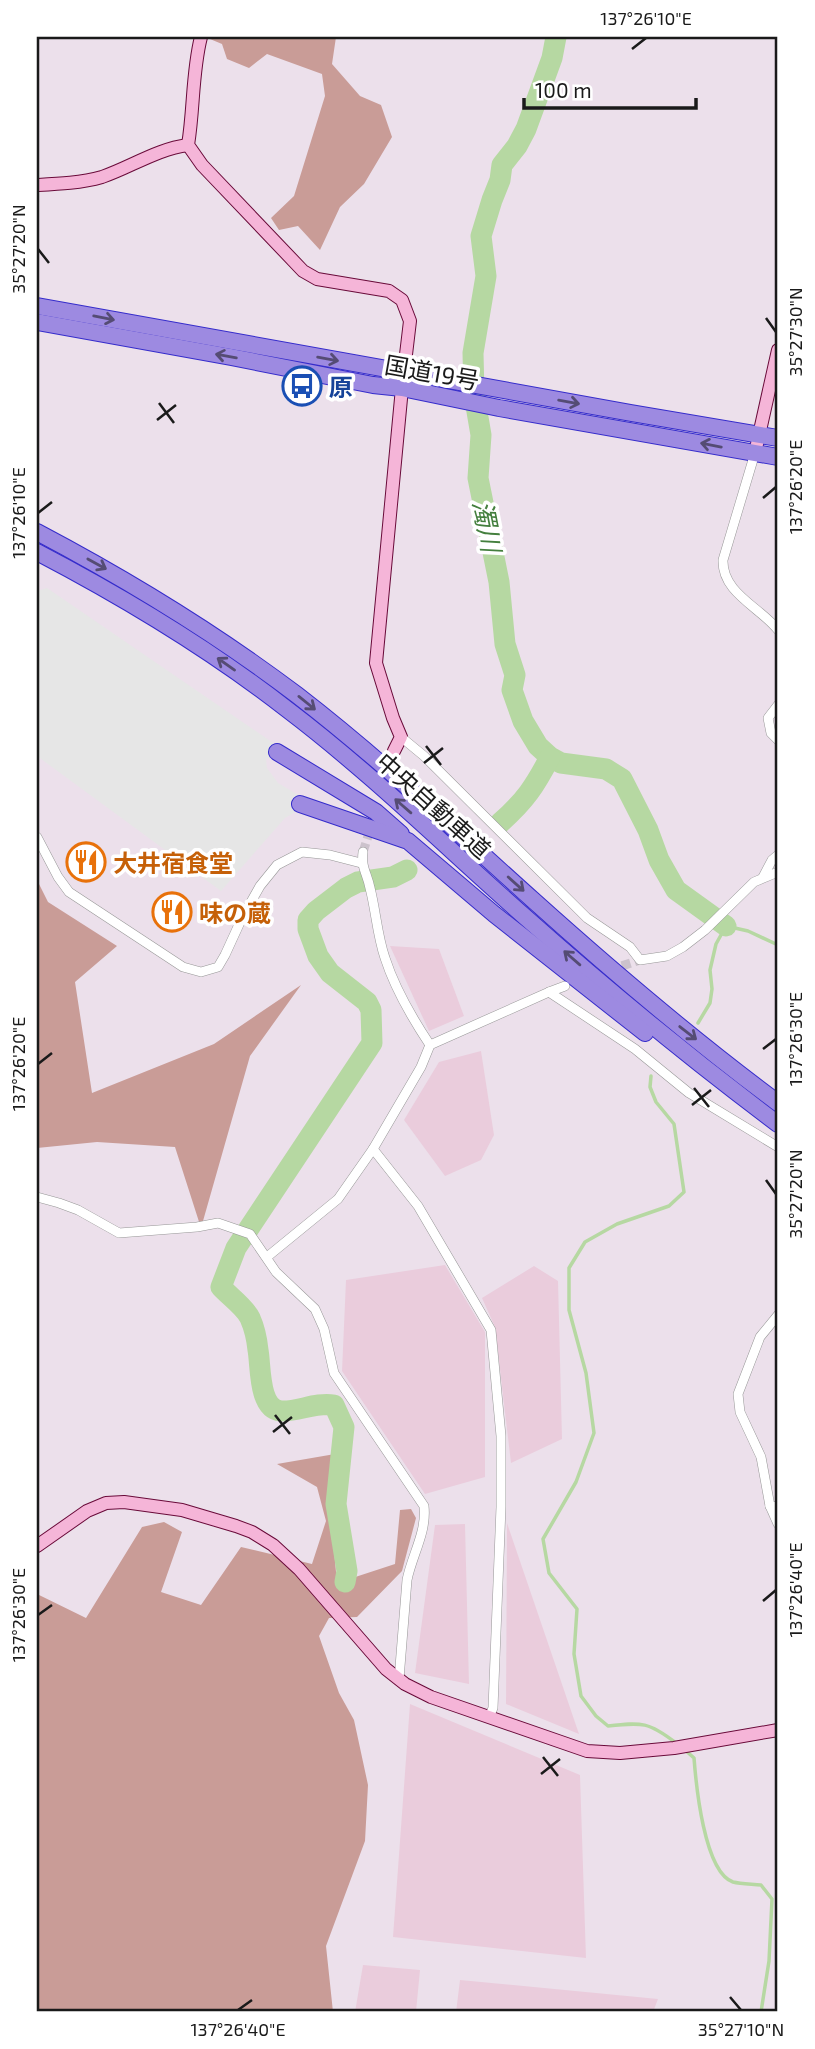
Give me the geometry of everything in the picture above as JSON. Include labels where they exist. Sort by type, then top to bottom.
[{"type":"highway","name":"国道19号","points":[[37,306],[403,380],[437,395],[499,408],[778,457]]},
{"type":"highway","name":"国道19号","points":[[37,322],[373,385],[440,377],[778,438]]},
{"type":"highway","name":"中央自動車道","points":[[37,532],[100,565],[170,607],[298,695],[428,804],[603,962],[778,1103]]},
{"type":"highway","name":"中央自動車道","points":[[37,552],[161,622],[288,709],[360,768],[603,985],[778,1124]]},
{"type":"highway","points":[[277,752],[376,812],[494,914],[613,1008],[687,1065],[746,1100]]},
{"type":"highway","points":[[300,804],[408,841]]},
{"type":"street","points":[[201,37],[195,61],[188,145],[202,165],[303,271],[317,279],[389,291],[402,300],[410,321],[376,663],[401,737],[424,756],[587,918],[629,947],[640,960],[667,956],[684,947],[754,882],[778,872]]},
{"type":"street","points":[[37,185],[72,183],[102,177],[170,147],[188,145]]},
{"type":"street","points":[[778,350],[755,453],[723,560],[728,580],[745,601],[778,630]]},
{"type":"street","points":[[778,705],[768,718],[771,733],[778,740]]},
{"type":"street","points":[[394,751],[401,737]]},
{"type":"street","points":[[37,837],[69,892],[183,967],[201,972],[218,967],[260,886],[277,865],[302,852],[330,855],[361,863]]},
{"type":"street","points":[[363,852],[361,863],[370,887],[385,958],[400,995],[430,1045]]},
{"type":"street","points":[[763,877],[772,860],[778,855]]},
{"type":"street","points":[[267,1257],[338,1199],[373,1149],[421,1067],[430,1045],[565,986]]},
{"type":"street","points":[[549,992],[635,1049],[689,1093],[778,1147]]},
{"type":"street","points":[[373,1149],[418,1206],[491,1330],[501,1436],[501,1507],[493,1708],[489,1717]]},
{"type":"street","points":[[37,1197],[78,1210],[119,1233],[218,1223],[250,1234],[284,1281],[314,1309],[324,1329],[334,1373],[424,1506],[424,1527],[407,1580],[398,1679]]},
{"type":"street","points":[[778,1315],[774,1325],[760,1337],[738,1394],[740,1412],[761,1457],[778,1524]]},
{"type":"street","points":[[37,1546],[98,1505],[115,1501],[182,1510],[252,1532],[273,1545],[299,1569],[386,1669],[398,1679],[431,1697],[587,1751],[620,1753],[674,1748],[778,1730]]},
{"type":"shaded area","points":[[336,37],[332,64],[360,96],[381,105],[392,137],[364,184],[340,207],[320,250],[298,226],[279,230],[271,218],[294,196],[325,96],[322,74],[267,54],[249,68],[227,59],[222,44],[210,39]]},
{"type":"shaded area","points":[[47,588],[279,747],[275,756],[266,759],[267,768],[278,783],[300,796],[299,810],[285,818],[221,891],[37,756],[37,591]]},
{"type":"shaded area","points":[[37,880],[48,902],[117,946],[75,982],[92,1093],[214,1044],[301,985],[250,1056],[201,1228],[175,1147],[97,1142],[37,1148]]},
{"type":"shaded area","points":[[390,946],[439,949],[464,1016],[429,1031]]},
{"type":"shaded area","points":[[481,1051],[494,1135],[481,1160],[445,1176],[404,1120],[439,1062]]},
{"type":"shaded area","points":[[445,1265],[485,1332],[485,1477],[425,1494],[342,1371],[346,1280]]},
{"type":"shaded area","points":[[534,1266],[558,1281],[562,1439],[511,1463],[495,1327],[482,1298]]},
{"type":"shaded area","points":[[335,1454],[330,1505],[337,1583],[395,1564],[400,1510],[411,1509],[416,1518],[402,1571],[357,1617],[329,1618],[319,1636],[339,1693],[354,1720],[368,1785],[365,1841],[326,1946],[333,2012],[37,2012],[37,1594],[86,1618],[142,1527],[164,1522],[182,1532],[161,1592],[201,1605],[241,1547],[312,1564],[326,1521],[317,1487],[277,1464]]},
{"type":"shaded area","points":[[507,1523],[579,1734],[506,1704]]},
{"type":"shaded area","points":[[465,1524],[469,1684],[415,1673],[435,1525]]},
{"type":"shaded area","points":[[410,1704],[580,1775],[586,1958],[393,1937]]},
{"type":"shaded area","points":[[363,1965],[420,1970],[416,2012],[355,2012]]},
{"type":"shaded area","points":[[460,1980],[658,1999],[653,2012],[456,2012]]},
{"type":"waterway","name":"濁川","points":[[556,37],[552,58],[526,129],[502,165],[500,180],[481,236],[486,276],[473,353],[474,394],[481,435],[478,478],[499,582],[505,644],[515,675],[512,690],[523,721],[538,746],[550,757],[561,763],[606,769],[622,779],[648,830],[659,860],[676,890],[726,926]]},
{"type":"waterway","points":[[500,823],[529,793],[550,757]]},
{"type":"waterway","points":[[345,1582],[347,1571],[336,1504],[344,1427],[334,1405],[281,1411],[268,1403],[262,1385],[257,1342],[248,1314],[221,1287],[236,1248],[372,1043],[371,1010],[367,1002],[330,973],[318,956],[308,929],[308,920],[346,888],[358,882],[393,877],[407,870]]},
{"type":"waterway","points":[[698,1023],[710,1003],[710,970],[716,944],[726,926],[748,931],[778,945]]},
{"type":"waterway","points":[[651,1076],[650,1087],[656,1102],[674,1124],[684,1192],[669,1206],[617,1224],[585,1242],[569,1268],[569,1310],[586,1373],[594,1433],[576,1482],[543,1539],[549,1573],[577,1609],[574,1654],[581,1696],[596,1716],[608,1726],[645,1725],[676,1743]]},
{"type":"waterway","points":[[685,1750],[694,1758],[703,1826],[715,1862],[723,1875],[733,1882],[761,1885],[772,1899],[769,1961],[761,2012]]},
{"type":"tunnel","points":[[363,852],[371,827]]},
{"type":"tunnel","points":[[609,970],[640,960]]},
{"type":"place","name":"原","points":[[302,386]]},
{"type":"place","name":"大井宿食堂","points":[[86,862]]},
{"type":"place","name":"味の蔵","points":[[172,912]]}]
